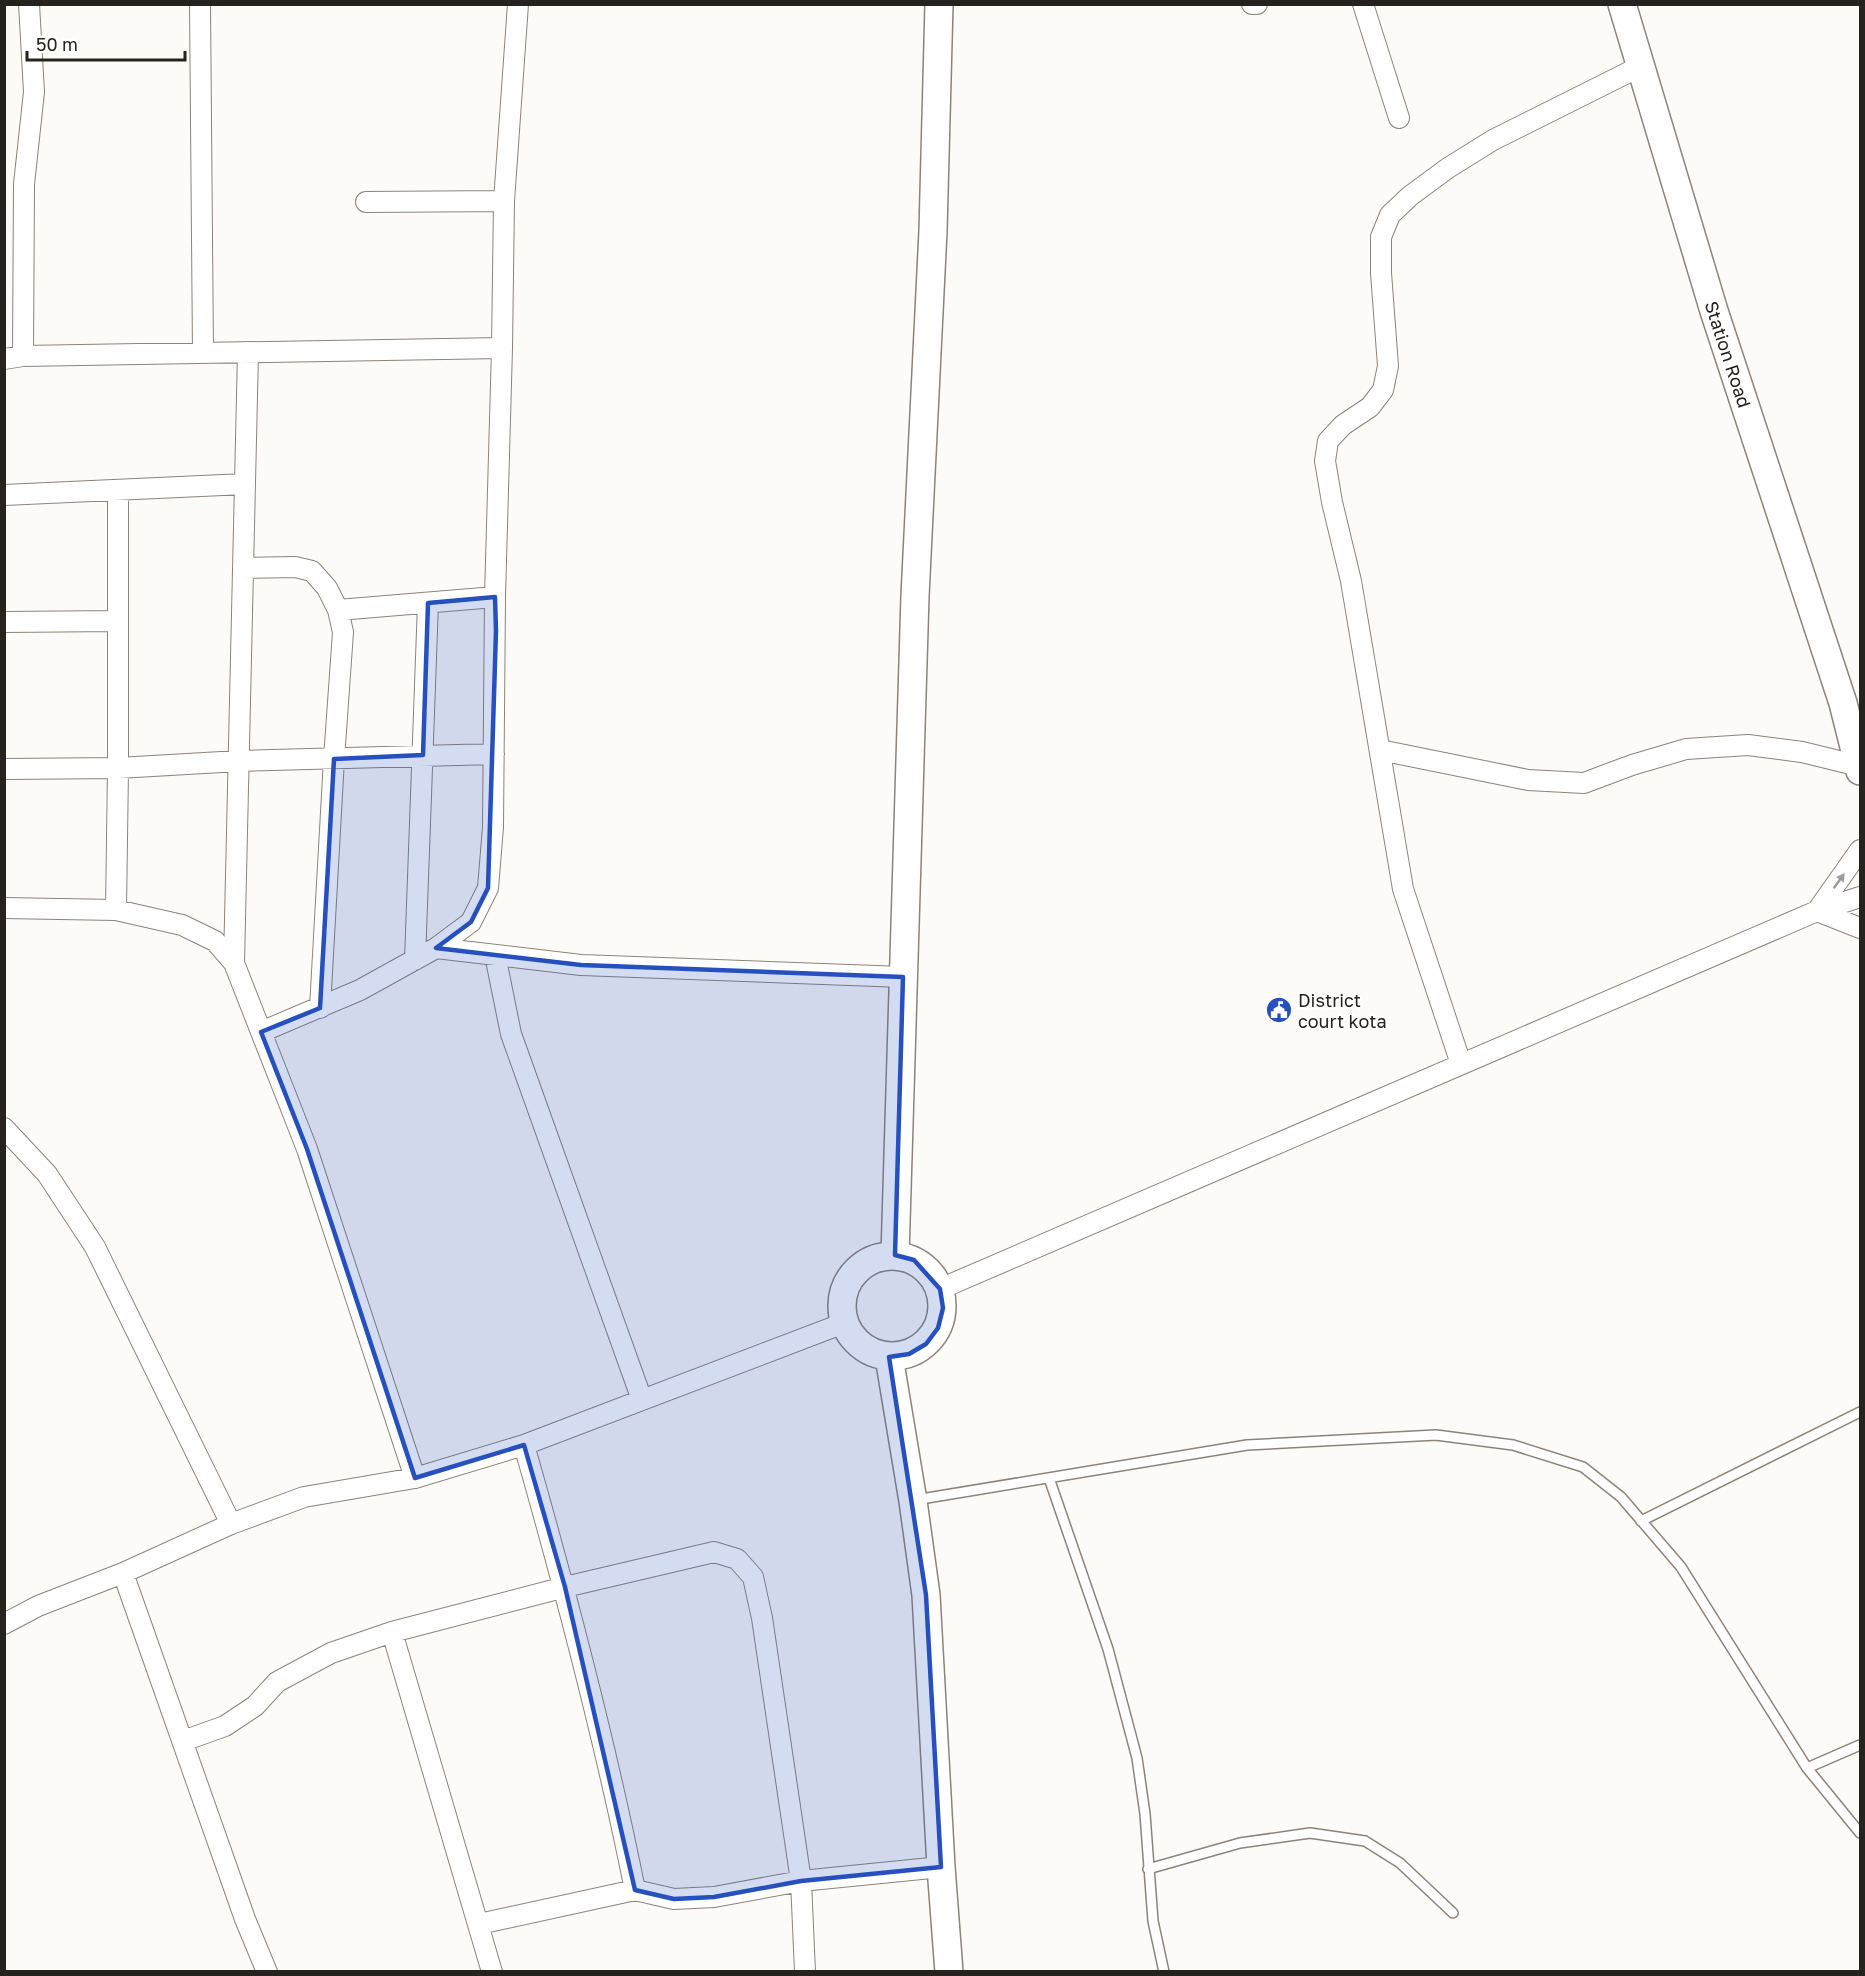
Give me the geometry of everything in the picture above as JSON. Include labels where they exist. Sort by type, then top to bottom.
[{"type":"street","points":[[29,4],[34,92],[24,184],[14,357],[502,348]]},
{"type":"street","points":[[200,4],[203,353]]},
{"type":"street","points":[[261,1032],[360,990],[436,948],[471,922],[488,888],[494,827],[495,597],[504,201],[518,4]]},
{"type":"street","points":[[895,1255],[915,596],[933,231],[939,4]]},
{"type":"street","points":[[1363,4],[1399,118]]},
{"type":"street","name":"Station Road","points":[[1622,4],[1713,311],[1843,703],[1860,768]]},
{"type":"street","points":[[1461,1064],[1403,889],[1351,581],[1332,502],[1325,461],[1328,441],[1343,424],[1370,407],[1383,390],[1388,366],[1381,273],[1381,237],[1390,215],[1410,196],[1493,140],[1641,66]]},
{"type":"street","points":[[366,202],[504,201]]},
{"type":"street","points":[[234,963],[248,352]]},
{"type":"street","points":[[4,495],[245,484]]},
{"type":"street","points":[[116,910],[118,491]]},
{"type":"street","points":[[243,568],[295,567],[312,571],[327,588],[338,610],[343,632],[320,1008]]},
{"type":"street","points":[[338,610],[495,597]]},
{"type":"street","points":[[416,960],[428,603]]},
{"type":"street","points":[[4,622],[117,621]]},
{"type":"street","name":"Station Road","points":[[1843,703],[1860,732]]},
{"type":"street","points":[[1380,750],[1528,780],[1584,783],[1632,765],[1686,749],[1748,746],[1802,752],[1860,768]]},
{"type":"street","points":[[4,769],[118,768],[423,754],[494,754]]},
{"type":"street","points":[[1817,911],[1860,850]]},
{"type":"street","points":[[940,1289],[1817,911],[1860,897]]},
{"type":"street","points":[[4,908],[116,910],[183,925],[215,940],[234,963],[307,1149],[416,1478]]},
{"type":"street","points":[[1817,911],[1860,928]]},
{"type":"street","points":[[436,948],[581,965],[903,977]]},
{"type":"street","points":[[495,955],[511,1034],[642,1400]]},
{"type":"street","points":[[4,1128],[47,1174],[95,1247],[231,1524]]},
{"type":"street","points":[[895,1255],[914,1260],[930,1272],[940,1289],[943,1308],[938,1328],[926,1344],[909,1354],[889,1357],[870,1352],[854,1340],[844,1323],[841,1304],[846,1284],[858,1269],[875,1258],[895,1255]]},
{"type":"street","points":[[4,1624],[39,1606],[123,1573],[231,1524],[304,1497],[416,1478],[524,1445],[844,1323]]},
{"type":"street","points":[[889,1357],[926,1595],[949,1971]]},
{"type":"street","points":[[524,1445],[565,1587],[612,1778],[636,1890]]},
{"type":"street","points":[[183,1742],[225,1726],[255,1706],[277,1682],[309,1663],[392,1632],[565,1587],[714,1552],[737,1559],[753,1577],[762,1618],[801,1881],[805,1971]]},
{"type":"street","points":[[123,1573],[245,1919],[267,1971]]},
{"type":"street","points":[[392,1632],[492,1971]]},
{"type":"street","points":[[479,1924],[636,1890],[675,1899],[714,1897],[801,1881],[941,1867]]},
{"type":"lane","points":[[1641,1521],[1860,1412]]},
{"type":"lane","points":[[913,1501],[1247,1445],[1436,1436],[1513,1445],[1583,1467],[1621,1497],[1681,1567],[1807,1768],[1860,1833]]},
{"type":"lane","points":[[1049,1478],[1108,1649],[1137,1758],[1145,1814],[1153,1921],[1164,1971]]},
{"type":"lane","points":[[1807,1768],[1860,1745]]},
{"type":"lane","points":[[1148,1869],[1240,1843],[1310,1833],[1365,1841],[1400,1863],[1453,1913]]},
{"type":"highlighted area","points":[[495,597],[496,631],[488,888],[471,922],[436,948],[581,965],[903,977],[895,1255],[914,1260],[940,1289],[943,1308],[938,1328],[926,1344],[909,1354],[889,1357],[926,1595],[941,1867],[801,1881],[714,1897],[674,1899],[635,1890],[565,1587],[524,1445],[415,1478],[307,1149],[261,1032],[320,1008],[334,759],[423,755],[428,603]]},
{"type":"place","name":"District court kota","points":[[1279,1010]]}]
